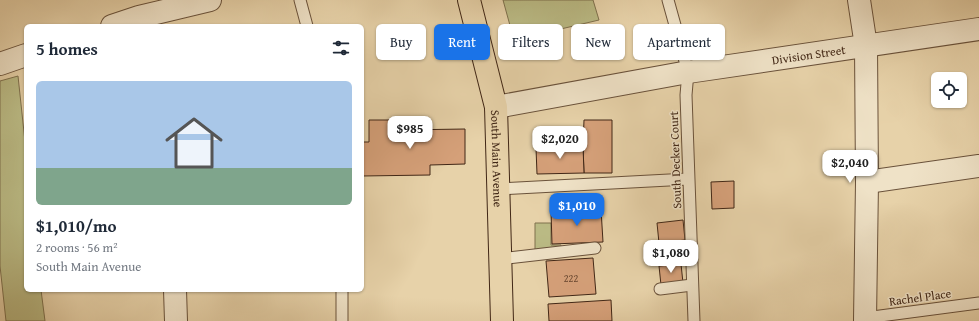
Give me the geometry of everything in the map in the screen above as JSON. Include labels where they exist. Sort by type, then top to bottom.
[{"type":"main road","name":"South Main Avenue","points":[[469,0],[496,107],[502,321]]},
{"type":"street","points":[[116,24],[138,14],[210,0]]},
{"type":"street","points":[[859,0],[866,46],[867,182],[865,319]]},
{"type":"street","name":"Division Street","points":[[496,107],[688,72],[979,29]]},
{"type":"street","points":[[0,64],[24,56]]},
{"type":"street","points":[[867,182],[979,166]]},
{"type":"street","points":[[175,292],[176,321]]},
{"type":"lane","points":[[300,0],[306,24]]},
{"type":"lane","name":"South Decker Court","points":[[668,0],[688,72],[686,95],[688,179],[694,321]]},
{"type":"lane","points":[[498,189],[688,179]]},
{"type":"lane","points":[[500,259],[595,248]]},
{"type":"lane","points":[[660,289],[692,285]]},
{"type":"lane","points":[[342,292],[342,321]]},
{"type":"lane","name":"Rachel Place","points":[[865,319],[979,302]]},
{"type":"green space","points":[[503,0],[593,0],[599,20],[582,24],[571,24],[571,27],[563,28],[563,24],[510,24]]},
{"type":"green space","points":[[18,76],[24,132],[24,292],[41,292],[45,321],[6,321],[0,266],[0,81]]},
{"type":"green space","points":[[535,223],[551,223],[551,245],[561,245],[561,249],[535,250]]},
{"type":"building","points":[[369,120],[400,120],[400,130],[465,129],[465,164],[430,165],[430,175],[364,176],[364,142],[369,142]]},
{"type":"building","points":[[584,120],[612,120],[612,173],[584,173]]},
{"type":"building","points":[[583,146],[584,173],[537,174],[536,148]]},
{"type":"building","points":[[734,181],[734,208],[712,209],[711,182]]},
{"type":"building","points":[[601,209],[603,242],[552,244],[551,211]]},
{"type":"building","points":[[683,220],[685,240],[659,243],[657,223]]},
{"type":"building","points":[[593,258],[596,294],[549,297],[546,261]]},
{"type":"building","points":[[681,264],[683,283],[661,285],[659,266]]},
{"type":"building","points":[[611,300],[612,321],[549,321],[548,304]]}]
